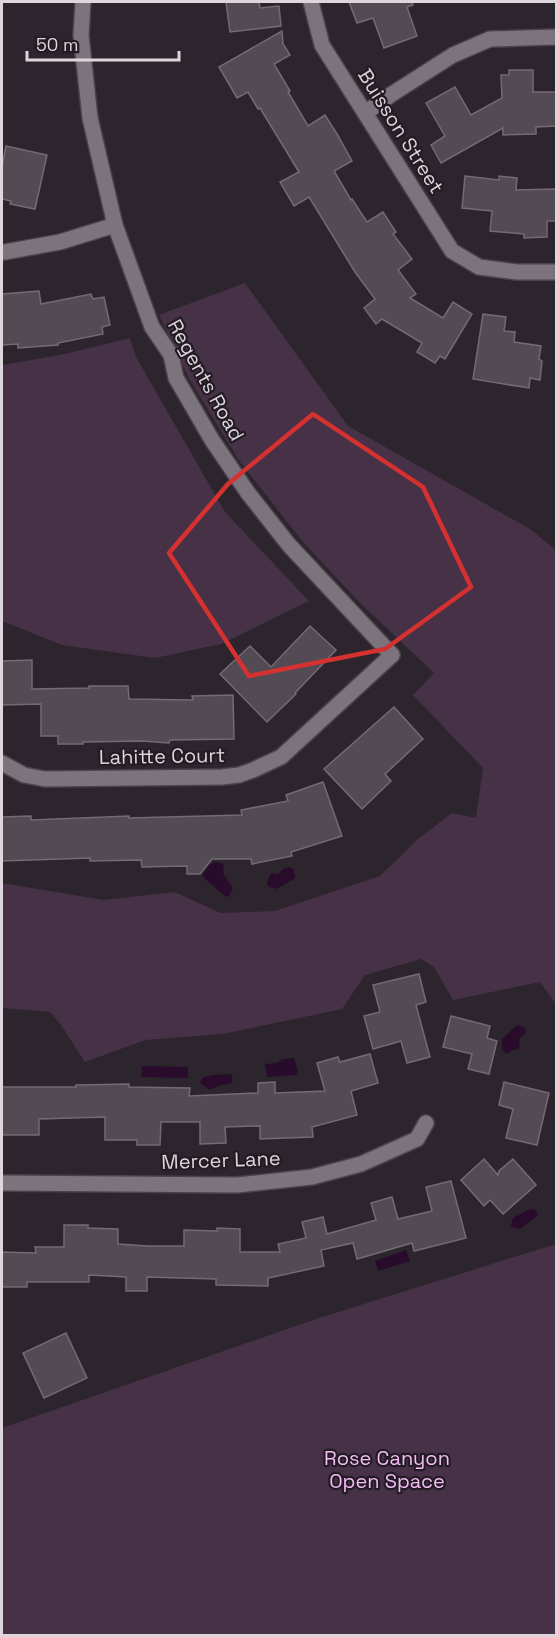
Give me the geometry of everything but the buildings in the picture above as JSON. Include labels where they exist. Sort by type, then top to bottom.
[{"type":"street","name":"Regents Road","points":[[83,2],[81,35],[90,118],[114,225],[152,327],[171,355],[176,378],[212,440],[248,493],[289,545],[392,655]]},
{"type":"street","name":"Buisson Street","points":[[311,2],[322,45],[452,251],[479,267],[517,272],[556,272]]},
{"type":"street","points":[[365,113],[453,55],[489,39],[556,37]]},
{"type":"street","points":[[2,252],[60,242],[114,225]]},
{"type":"street","name":"Lahitte Court","points":[[2,763],[24,775],[45,779],[239,775],[268,764],[292,748],[392,655]]},
{"type":"street","name":"Mercer Lane","points":[[2,1183],[237,1185],[312,1177],[362,1164],[417,1139],[426,1123]]},
{"type":"highlighted area","points":[[313,414],[423,487],[471,587],[385,649],[249,676],[169,553],[228,484]]},
{"type":"green space","points":[[245,283],[348,426],[530,529],[556,550],[556,1004],[540,982],[453,1000],[434,967],[421,959],[365,975],[342,1009],[223,1034],[145,1040],[85,1062],[50,1012],[2,1008],[2,883],[103,900],[175,892],[220,913],[275,911],[380,876],[418,839],[452,813],[476,818],[483,768],[413,695],[434,673],[360,603],[303,542],[240,462],[188,377],[159,315]]},
{"type":"green space","points":[[130,338],[136,357],[225,512],[309,601],[221,644],[155,658],[62,645],[2,621],[2,365],[65,354]]},
{"type":"green space","name":"Rose Canyon Open Space","points":[[556,1244],[556,1635],[2,1635],[2,1428],[319,1318]]},
{"type":"shaded area","points":[[216,862],[223,863],[224,875],[233,888],[226,897],[203,877],[207,868]]},
{"type":"shaded area","points":[[289,867],[293,869],[294,879],[276,889],[268,886],[270,874],[278,875],[283,869]]},
{"type":"shaded area","points":[[517,1025],[525,1028],[526,1032],[520,1038],[519,1049],[507,1054],[502,1050],[502,1039]]},
{"type":"shaded area","points":[[294,1058],[298,1071],[296,1075],[267,1077],[265,1064]]},
{"type":"shaded area","points":[[142,1066],[188,1067],[188,1078],[141,1077]]},
{"type":"shaded area","points":[[231,1074],[232,1083],[210,1090],[200,1083],[202,1078],[212,1075]]},
{"type":"shaded area","points":[[534,1209],[538,1213],[536,1217],[520,1229],[510,1227],[513,1218]]},
{"type":"shaded area","points":[[406,1250],[410,1261],[378,1271],[375,1261]]}]
